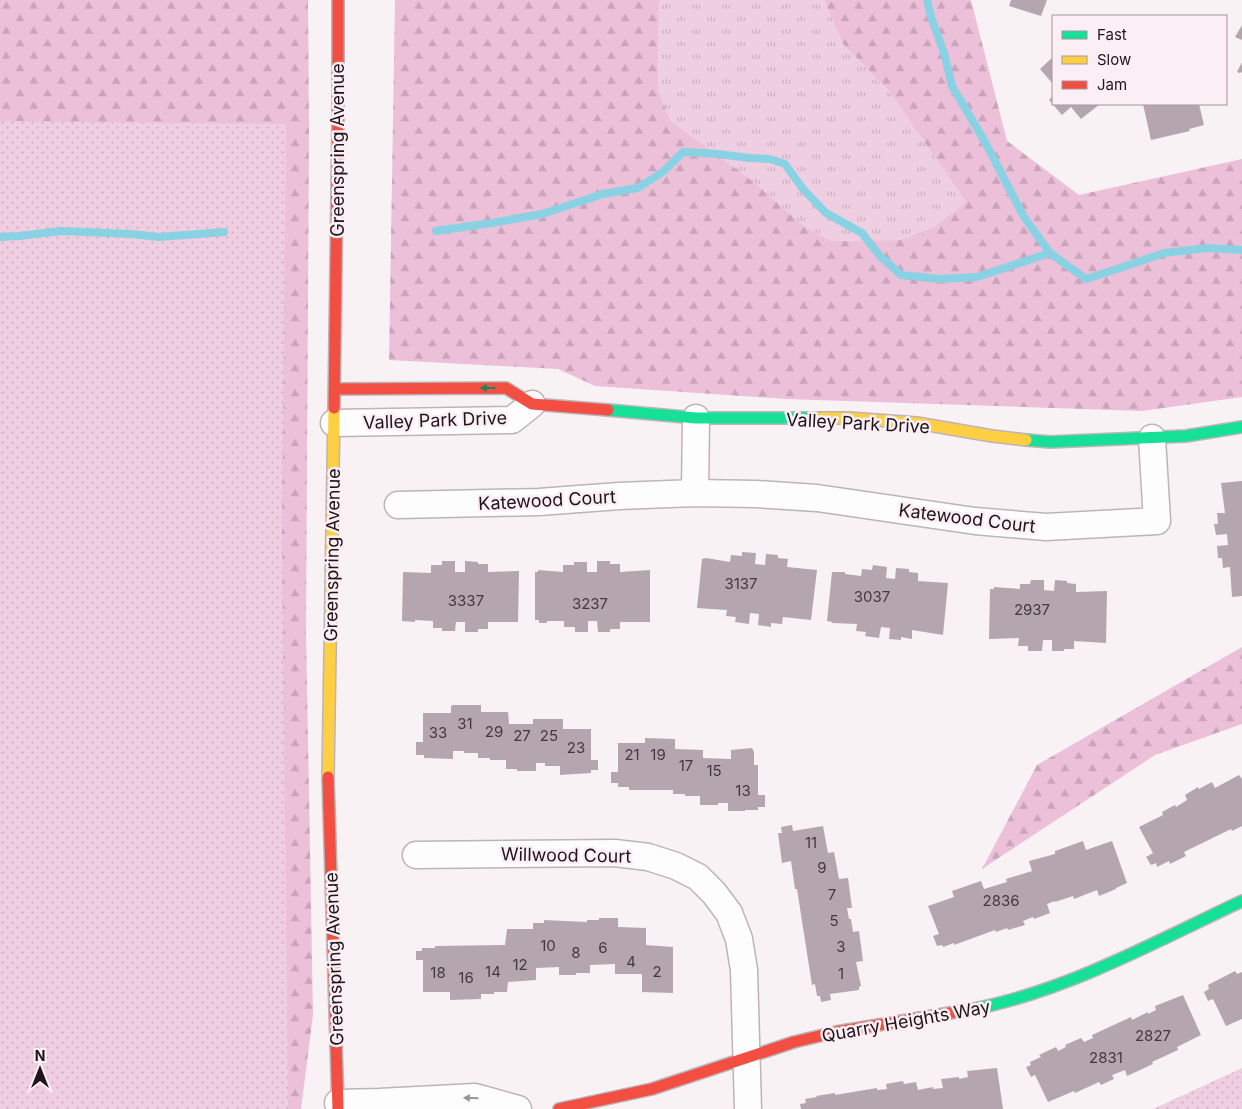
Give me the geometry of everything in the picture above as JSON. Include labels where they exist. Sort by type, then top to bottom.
[{"type":"street","name":"Greenspring Avenue","points":[[338,0],[335,389],[328,778],[338,1106]]},
{"type":"street","name":"Valley Park Drive","points":[[335,389],[506,388],[532,404],[696,418],[849,418],[917,423],[992,436],[1050,442],[1186,436],[1242,427]]},
{"type":"street","name":"Valley Park Drive","points":[[334,423],[512,420],[532,404]]},
{"type":"street","points":[[695,493],[696,418]]},
{"type":"street","name":"Katewood Court","points":[[398,506],[539,502],[695,493],[756,494],[817,498],[975,521],[1046,527],[1157,521],[1152,438]]},
{"type":"street","name":"Willwood Court","points":[[416,855],[615,853],[648,857],[676,866],[698,877],[714,893],[729,913],[738,939],[744,970],[748,1109]]},
{"type":"street","name":"Quarry Heights Way","points":[[559,1109],[652,1089],[794,1042],[836,1032],[995,1005],[1092,972],[1242,901]]},
{"type":"street","points":[[338,1106],[474,1097],[518,1109]]},
{"type":"green space","points":[[0,0],[308,0],[306,631],[313,1015],[301,1109],[34,1109],[0,989]]},
{"type":"green space","points":[[395,0],[659,0],[658,90],[671,121],[754,182],[804,226],[832,241],[900,240],[934,227],[966,202],[889,91],[843,44],[824,0],[971,0],[1007,141],[1079,195],[1242,159],[1242,397],[1142,411],[787,399],[595,386],[558,369],[389,360]]},
{"type":"green space","points":[[659,0],[824,0],[843,44],[889,91],[966,202],[934,227],[900,240],[832,241],[804,226],[754,182],[671,121],[658,90]]},
{"type":"green space","points":[[0,121],[286,124],[282,530],[288,1109],[0,1109]]},
{"type":"green space","points":[[1242,647],[1242,724],[1155,755],[982,869],[1037,765]]},
{"type":"green space","points":[[1242,1068],[1242,1109],[1153,1109]]},
{"type":"building","points":[[1011,0],[1047,0],[1041,16],[1009,6]]},
{"type":"building","points":[[1242,25],[1242,40],[1235,37]]},
{"type":"building","points":[[1052,58],[1052,83],[1040,69]]},
{"type":"building","points":[[1242,62],[1242,73],[1237,72]]},
{"type":"building","points":[[1053,105],[1099,105],[1081,119],[1071,107],[1062,115]]},
{"type":"building","points":[[1143,105],[1199,105],[1204,125],[1189,129],[1190,131],[1151,140]]},
{"type":"building","points":[[1242,481],[1242,596],[1232,597],[1230,567],[1223,568],[1222,558],[1218,558],[1217,546],[1228,545],[1227,534],[1216,535],[1214,524],[1218,524],[1217,513],[1225,513],[1221,483]]},
{"type":"building","points":[[742,552],[756,553],[755,564],[765,565],[766,554],[778,555],[778,558],[788,559],[787,567],[817,570],[811,620],[783,617],[782,624],[771,623],[771,627],[758,625],[759,614],[750,613],[749,624],[735,622],[736,617],[726,616],[727,610],[697,608],[702,559],[730,562],[731,555],[742,556]]},
{"type":"building","points":[[442,561],[455,561],[455,572],[465,572],[465,561],[488,564],[488,572],[519,571],[518,622],[488,622],[488,629],[478,629],[478,632],[465,632],[465,622],[456,622],[455,631],[442,631],[442,628],[433,628],[433,621],[402,621],[403,572],[431,573],[431,565],[442,565]]},
{"type":"building","points":[[597,561],[610,561],[610,564],[620,564],[620,572],[650,570],[650,622],[620,622],[620,629],[610,629],[610,632],[598,632],[597,621],[588,621],[588,632],[575,632],[575,627],[564,627],[564,621],[539,623],[539,620],[535,620],[535,572],[538,572],[538,570],[563,572],[563,565],[574,565],[574,562],[587,562],[587,572],[597,572]]},
{"type":"building","points":[[873,565],[887,567],[886,578],[895,579],[896,568],[909,569],[909,572],[918,573],[918,581],[948,583],[943,635],[912,630],[912,639],[901,637],[901,640],[889,639],[890,628],[881,627],[879,638],[865,636],[866,632],[856,631],[857,624],[827,621],[832,572],[845,572],[845,574],[861,576],[862,569],[872,570]]},
{"type":"building","points":[[1031,580],[1044,580],[1044,590],[1054,591],[1055,580],[1076,584],[1076,592],[1107,591],[1106,643],[1074,641],[1074,649],[1052,651],[1052,640],[1043,640],[1042,651],[1028,651],[1028,646],[1018,646],[1019,638],[989,639],[990,589],[994,589],[994,587],[1020,589],[1020,584],[1030,584]]},
{"type":"building","points":[[481,705],[481,712],[508,712],[509,724],[533,724],[533,719],[563,719],[563,729],[591,729],[591,760],[598,760],[598,770],[591,770],[591,773],[560,775],[560,766],[545,766],[545,763],[536,763],[536,771],[517,771],[517,769],[506,769],[506,760],[478,758],[478,753],[464,753],[464,751],[453,751],[453,759],[424,758],[424,755],[416,755],[416,742],[423,742],[423,713],[451,713],[451,706]]},
{"type":"building","points":[[645,738],[675,739],[675,749],[703,750],[703,758],[731,759],[731,750],[752,748],[754,752],[754,765],[758,765],[758,795],[765,795],[765,807],[758,807],[758,810],[728,811],[728,803],[700,805],[700,796],[673,794],[673,790],[629,790],[629,787],[618,787],[618,783],[611,783],[611,772],[618,772],[618,743],[645,743]]},
{"type":"building","points":[[1239,775],[1242,779],[1242,826],[1232,831],[1231,829],[1184,852],[1186,856],[1170,864],[1169,861],[1157,867],[1156,863],[1151,865],[1146,857],[1153,853],[1139,827],[1163,815],[1162,812],[1175,805],[1176,807],[1187,800],[1185,795],[1198,787],[1199,789],[1212,782],[1215,788]]},
{"type":"building","points":[[792,825],[793,831],[823,826],[828,853],[834,852],[839,879],[848,878],[852,908],[847,908],[849,919],[851,919],[853,932],[859,931],[863,961],[856,962],[861,986],[859,990],[830,994],[831,1000],[821,1002],[820,996],[817,996],[815,984],[812,985],[791,861],[782,863],[778,833],[782,833],[781,827]]},
{"type":"building","points":[[1083,841],[1086,850],[1112,841],[1127,883],[1099,896],[1097,890],[1074,899],[1073,896],[1047,904],[1050,913],[1023,921],[1025,925],[996,932],[995,930],[954,945],[954,943],[943,947],[942,945],[937,946],[933,936],[939,934],[928,906],[954,897],[952,891],[981,881],[984,889],[1007,882],[1006,879],[1032,871],[1029,861],[1055,854],[1055,851]]},
{"type":"building","points":[[599,918],[618,918],[618,927],[646,928],[646,945],[673,947],[673,993],[642,992],[642,974],[615,974],[615,964],[590,965],[590,973],[576,973],[576,975],[559,975],[559,967],[536,968],[536,980],[508,982],[507,992],[481,994],[481,999],[450,1000],[450,992],[423,992],[423,960],[416,960],[416,951],[422,951],[422,948],[435,948],[435,946],[505,945],[507,929],[533,929],[533,923],[544,923],[544,920],[587,922],[587,920],[599,920]]},
{"type":"building","points":[[1235,971],[1237,974],[1242,972],[1242,1019],[1226,1026],[1213,999],[1208,1001],[1204,992],[1209,989],[1208,985]]},
{"type":"building","points":[[1183,995],[1201,1035],[1177,1047],[1178,1050],[1152,1062],[1153,1064],[1127,1076],[1125,1070],[1112,1075],[1114,1079],[1101,1085],[1099,1082],[1048,1102],[1035,1075],[1031,1077],[1026,1067],[1031,1065],[1030,1062],[1041,1057],[1039,1055],[1056,1047],[1058,1051],[1066,1047],[1065,1045],[1081,1038],[1084,1042],[1093,1038],[1092,1035],[1131,1017],[1132,1020],[1148,1012],[1148,1014],[1156,1010],[1155,1006]]},
{"type":"building","points":[[997,1068],[1003,1109],[801,1109],[800,1104],[806,1103],[805,1099],[816,1096],[877,1088],[877,1090],[887,1089],[886,1084],[903,1081],[904,1084],[916,1082],[918,1090],[933,1087],[933,1089],[943,1088],[941,1079],[959,1077],[959,1079],[968,1077],[967,1071]]},
{"type":"waterway","points":[[927,0],[944,53],[952,86],[985,142],[1024,217],[1050,253]]},
{"type":"waterway","points":[[436,231],[542,214],[603,194],[638,188],[664,171],[683,152],[770,159],[785,164],[803,189],[826,213],[862,233],[879,255],[901,275],[940,279],[977,277],[1050,253],[1086,279],[1164,253],[1208,248],[1242,250]]},
{"type":"waterway","points":[[0,237],[60,231],[159,237],[224,232]]},
{"type":"traffic: fast","points":[[608,410],[696,418],[820,418]]},
{"type":"traffic: fast","points":[[1026,440],[1050,442],[1186,436],[1242,427]]},
{"type":"traffic: fast","points":[[968,1010],[1039,992],[1074,979],[1242,901]]},
{"type":"traffic: slow","points":[[328,777],[334,408]]},
{"type":"traffic: slow","points":[[820,418],[917,423],[1026,440]]},
{"type":"traffic: jam","points":[[334,408],[338,0]]},
{"type":"traffic: jam","points":[[335,389],[506,388],[532,404],[608,410]]},
{"type":"traffic: jam","points":[[328,777],[338,1109]]},
{"type":"traffic: jam","points":[[559,1109],[652,1089],[794,1042],[836,1032],[968,1010]]}]
